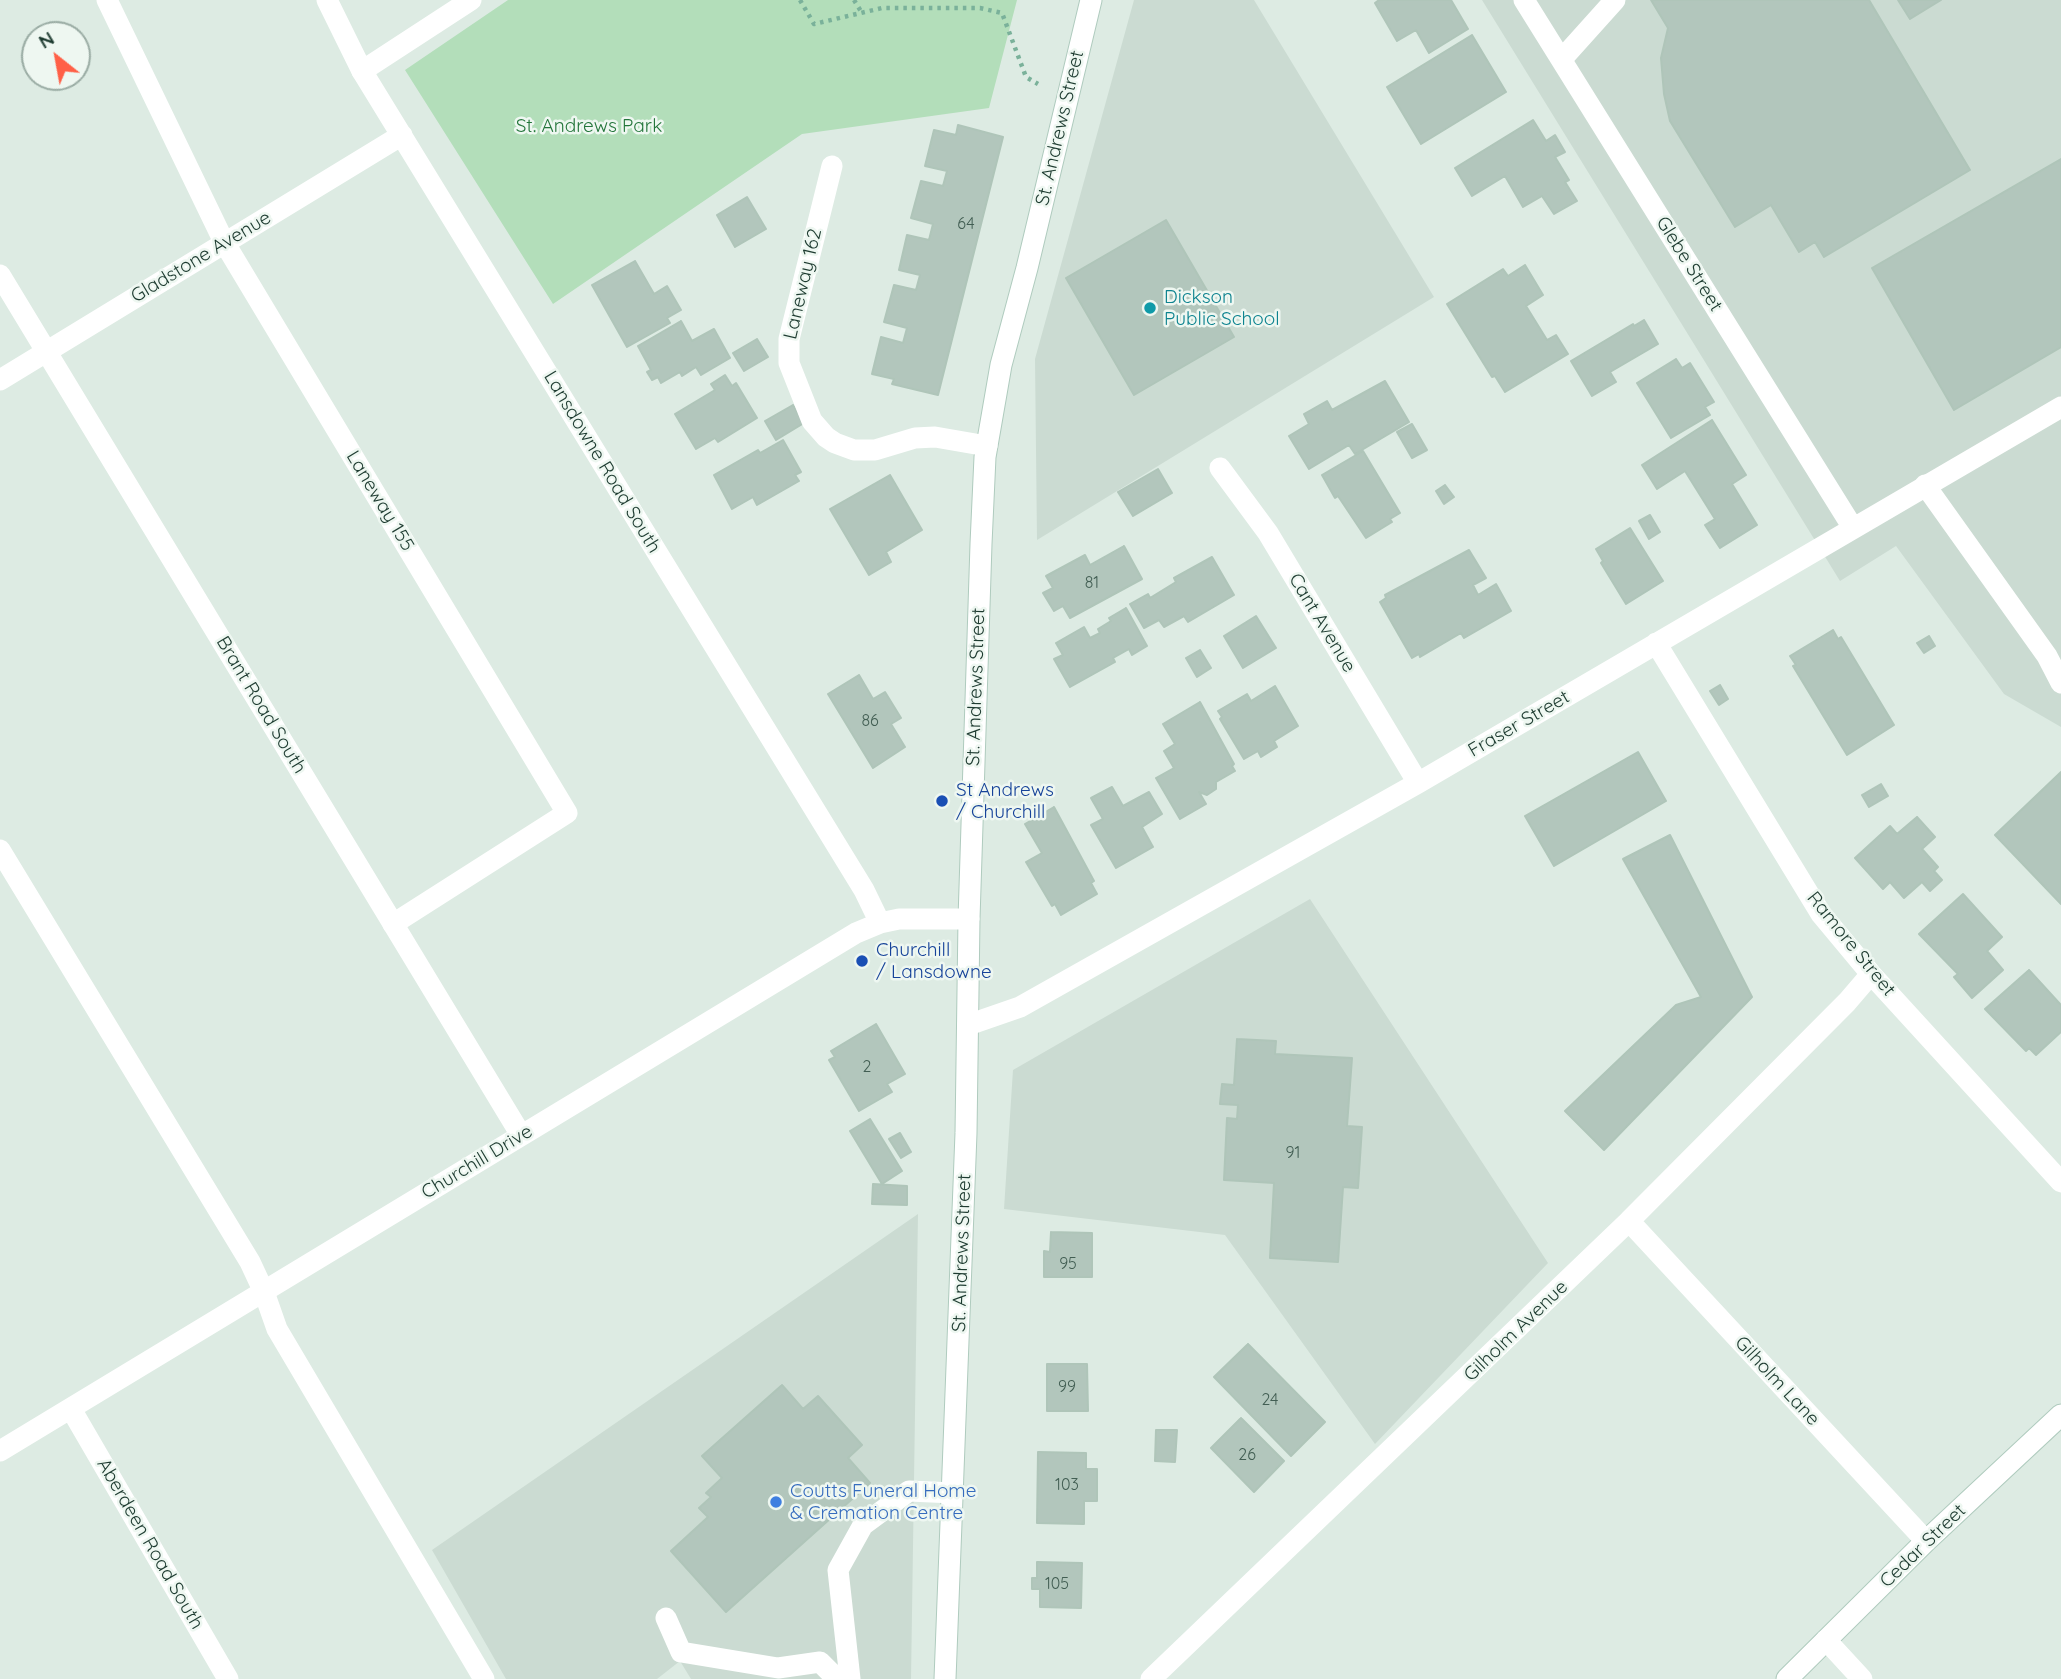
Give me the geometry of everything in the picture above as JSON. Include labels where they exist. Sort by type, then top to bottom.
[{"type":"street","name":"Laneway 155","points":[[107,0],[224,242],[568,813],[393,924]]},
{"type":"street","name":"Lansdowne Road South","points":[[327,0],[362,71],[864,890],[880,923]]},
{"type":"street","points":[[362,71],[471,0]]},
{"type":"street","name":"St. Andrews Street","points":[[945,1679],[967,1133],[969,919],[981,544],[987,446],[1001,365],[1091,0]]},
{"type":"street","name":"Glebe Street","points":[[1524,0],[1853,528]]},
{"type":"street","points":[[1562,59],[1615,0]]},
{"type":"street","name":"Gladstone Avenue","points":[[0,380],[402,135]]},
{"type":"street","name":"Laneway 162","points":[[832,166],[789,339],[789,363],[812,422],[826,437],[854,450],[875,450],[896,442],[935,437],[987,446]]},
{"type":"street","name":"Brant Road South","points":[[0,275],[521,1135]]},
{"type":"street","name":"Fraser Street","points":[[968,1025],[1020,1007],[1418,783],[2061,407]]},
{"type":"street","name":"Cant Avenue","points":[[1220,468],[1268,533],[1418,783]]},
{"type":"street","points":[[1925,485],[2047,656],[2061,683]]},
{"type":"street","name":"Ramore Street","points":[[1656,643],[1821,914],[1871,974],[2061,1182]]},
{"type":"street","points":[[0,850],[250,1262],[277,1329],[484,1679]]},
{"type":"street","name":"Churchill Drive","points":[[3,1441],[71,1409],[856,933],[899,919],[969,919]]},
{"type":"street","name":"Gilholm Avenue","points":[[1152,1679],[1629,1221],[1847,1002],[1871,974]]},
{"type":"street","name":"Gilholm Lane","points":[[1629,1221],[1926,1541]]},
{"type":"street","name":"Aberdeen Road South","points":[[71,1409],[228,1679]]},
{"type":"street","name":"Cedar Street","points":[[1787,1679],[1926,1541],[2061,1415]]},
{"type":"street","points":[[850,1679],[838,1570],[863,1525],[909,1491],[954,1493]]},
{"type":"street","points":[[666,1618],[681,1652],[778,1668],[820,1662],[837,1679]]},
{"type":"street","points":[[1826,1640],[1863,1679]]},
{"type":"path","points":[[800,0],[814,24],[882,8],[979,8],[1002,13],[1026,77],[1038,84]]},
{"type":"path","points":[[854,0],[862,13]]},
{"type":"shaded area","points":[[1134,0],[1254,0],[1434,297],[1037,540],[1035,359]]},
{"type":"shaded area","points":[[1482,0],[2061,0],[2061,727],[2004,694],[1896,546],[1840,581]]},
{"type":"shaded area","points":[[1310,899],[1548,1263],[1375,1444],[1225,1235],[1004,1209],[1013,1070]]},
{"type":"shaded area","points":[[918,1214],[911,1679],[691,1679],[680,1661],[657,1679],[506,1679],[432,1550]]},
{"type":"green space","name":"St. Andrews Park","points":[[508,0],[1017,0],[989,108],[802,134],[553,304],[405,70]]},
{"type":"building","points":[[1379,0],[1451,0],[1468,29],[1429,53],[1416,30],[1397,41],[1375,3]]},
{"type":"building","points":[[1651,0],[1869,0],[1970,170],[1824,257],[1815,242],[1799,252],[1771,205],[1735,227],[1670,121],[1664,94],[1661,58],[1668,28]]},
{"type":"building","points":[[1898,0],[1941,0],[1910,19]]},
{"type":"building","points":[[1472,35],[1506,92],[1421,144],[1387,87]]},
{"type":"building","points":[[1533,120],[1546,141],[1555,135],[1565,152],[1555,157],[1569,180],[1565,182],[1577,201],[1554,214],[1542,196],[1523,207],[1505,176],[1472,196],[1455,168]]},
{"type":"building","points":[[958,125],[1003,137],[938,395],[892,384],[894,379],[872,374],[881,337],[903,343],[907,328],[884,322],[894,285],[916,290],[920,275],[899,270],[907,235],[929,240],[933,224],[911,218],[921,181],[943,186],[947,171],[925,166],[934,130],[956,135]]},
{"type":"building","points":[[2061,159],[2061,347],[1954,410],[1872,268]]},
{"type":"building","points":[[747,197],[766,229],[735,247],[717,215]]},
{"type":"building","name":"Dickson Public School","points":[[1166,220],[1234,337],[1134,395],[1066,278]]},
{"type":"building","points":[[635,261],[654,294],[667,286],[681,310],[667,318],[670,323],[627,347],[592,285]]},
{"type":"building","points":[[1525,265],[1543,295],[1526,306],[1547,340],[1556,335],[1568,354],[1505,392],[1495,376],[1492,377],[1447,304],[1503,269],[1508,276]]},
{"type":"building","points":[[1644,320],[1658,344],[1610,372],[1616,382],[1592,396],[1571,361]]},
{"type":"building","points":[[681,321],[692,341],[714,329],[730,358],[701,375],[696,367],[682,376],[680,372],[661,383],[658,377],[652,380],[647,372],[651,370],[638,346]]},
{"type":"building","points":[[757,339],[768,357],[744,371],[733,353]]},
{"type":"building","points":[[1676,359],[1682,368],[1690,363],[1714,402],[1705,407],[1710,415],[1671,438],[1637,383]]},
{"type":"building","points":[[725,375],[732,386],[736,383],[757,418],[718,442],[715,438],[696,449],[675,414],[715,390],[711,384]]},
{"type":"building","points":[[1385,381],[1409,422],[1355,454],[1349,445],[1309,469],[1289,436],[1309,424],[1304,414],[1327,401],[1332,410]]},
{"type":"building","points":[[793,405],[804,423],[776,440],[765,421]]},
{"type":"building","points":[[1712,420],[1746,475],[1732,484],[1757,525],[1720,548],[1705,525],[1715,519],[1685,471],[1657,489],[1642,465]]},
{"type":"building","points":[[1412,424],[1427,450],[1412,458],[1397,432]]},
{"type":"building","points":[[783,440],[801,472],[795,475],[799,481],[757,505],[753,497],[732,509],[714,475],[758,450],[760,453]]},
{"type":"building","points":[[1363,451],[1400,513],[1390,519],[1392,522],[1366,538],[1338,496],[1335,498],[1322,475]]},
{"type":"building","points":[[1158,469],[1172,493],[1133,516],[1118,492]]},
{"type":"building","points":[[890,475],[922,530],[886,552],[891,562],[869,575],[830,509]]},
{"type":"building","points":[[1445,485],[1454,497],[1444,504],[1436,491]]},
{"type":"building","points":[[1650,515],[1660,532],[1649,539],[1639,521]]},
{"type":"building","points":[[1630,528],[1663,581],[1626,604],[1601,563],[1603,561],[1596,549]]},
{"type":"building","points":[[1124,546],[1142,579],[1070,618],[1063,606],[1054,611],[1043,593],[1053,588],[1046,576],[1085,555],[1090,565]]},
{"type":"building","points":[[1469,550],[1486,578],[1473,585],[1478,595],[1496,584],[1511,611],[1464,638],[1461,633],[1420,657],[1419,654],[1412,658],[1380,602],[1386,598],[1385,595]]},
{"type":"building","points":[[1212,557],[1234,595],[1188,622],[1184,616],[1164,627],[1159,620],[1144,628],[1130,604],[1148,594],[1150,598],[1176,582],[1174,578]]},
{"type":"building","points":[[1126,608],[1147,646],[1132,655],[1129,649],[1113,658],[1115,662],[1070,687],[1054,659],[1063,655],[1056,643],[1084,627],[1090,638],[1100,633],[1098,629],[1111,621],[1109,618]]},
{"type":"building","points":[[1256,616],[1276,648],[1243,668],[1224,636]]},
{"type":"building","points":[[1833,630],[1838,639],[1841,637],[1894,725],[1847,755],[1793,666],[1796,665],[1790,656]]},
{"type":"building","points":[[1929,636],[1935,646],[1924,653],[1917,643]]},
{"type":"building","points":[[1200,650],[1211,668],[1197,677],[1186,658]]},
{"type":"building","points":[[859,675],[873,699],[885,692],[901,718],[891,724],[905,747],[873,768],[828,694]]},
{"type":"building","points":[[1720,685],[1728,699],[1719,705],[1710,691]]},
{"type":"building","points":[[1275,686],[1298,726],[1274,741],[1277,747],[1261,757],[1258,751],[1244,759],[1218,711],[1247,694],[1251,701]]},
{"type":"building","points":[[1200,702],[1234,764],[1232,766],[1235,771],[1216,782],[1216,789],[1207,795],[1199,792],[1206,804],[1180,819],[1156,778],[1174,768],[1164,751],[1175,744],[1163,724]]},
{"type":"building","points":[[1638,752],[1666,801],[1554,866],[1525,816]]},
{"type":"building","points":[[2061,772],[2061,904],[1995,835]]},
{"type":"building","points":[[1881,784],[1888,796],[1869,807],[1862,795]]},
{"type":"building","points":[[1112,787],[1123,806],[1149,792],[1162,814],[1142,827],[1153,847],[1116,868],[1091,825],[1103,819],[1091,798]]},
{"type":"building","points":[[1054,807],[1094,881],[1091,883],[1097,894],[1061,915],[1055,904],[1052,906],[1026,862],[1042,853],[1025,824]]},
{"type":"building","points":[[1917,817],[1935,837],[1922,849],[1938,867],[1934,871],[1942,880],[1930,891],[1922,882],[1904,898],[1890,882],[1883,889],[1855,858],[1890,826],[1897,834]]},
{"type":"building","points":[[1670,835],[1752,997],[1604,1150],[1565,1111],[1676,1005],[1701,997],[1623,859]]},
{"type":"building","points":[[1963,894],[2002,937],[1987,951],[2003,970],[1972,998],[1954,977],[1958,974],[1919,934]]},
{"type":"building","points":[[2029,970],[2061,1005],[2061,1032],[2036,1055],[2029,1048],[2026,1051],[1985,1009]]},
{"type":"building","points":[[876,1024],[905,1074],[887,1084],[892,1092],[859,1111],[829,1060],[835,1057],[831,1051]]},
{"type":"building","points":[[1237,1039],[1276,1041],[1275,1054],[1352,1058],[1347,1126],[1362,1127],[1358,1188],[1343,1187],[1338,1262],[1270,1258],[1274,1183],[1224,1180],[1227,1118],[1237,1119],[1238,1105],[1220,1104],[1222,1084],[1234,1085]]},
{"type":"building","points":[[870,1119],[902,1171],[882,1184],[850,1131]]},
{"type":"building","points":[[900,1133],[911,1152],[901,1158],[889,1139]]},
{"type":"building","points":[[873,1184],[907,1186],[907,1205],[872,1204]]},
{"type":"building","points":[[1051,1232],[1092,1233],[1092,1277],[1044,1277],[1044,1251],[1050,1252]]},
{"type":"building","points":[[1248,1344],[1325,1422],[1291,1456],[1214,1377]]},
{"type":"building","points":[[1047,1364],[1087,1364],[1088,1411],[1047,1411]]},
{"type":"building","name":"Coutts Funeral Home & Cremation Centre","points":[[782,1385],[803,1409],[818,1396],[862,1445],[848,1458],[870,1483],[726,1612],[671,1551],[708,1517],[699,1508],[711,1497],[706,1493],[722,1478],[702,1456]]},
{"type":"building","points":[[1241,1418],[1284,1461],[1254,1492],[1211,1448]]},
{"type":"building","points":[[1156,1430],[1177,1430],[1175,1462],[1155,1461]]},
{"type":"building","points":[[1038,1452],[1086,1453],[1086,1469],[1097,1469],[1097,1501],[1084,1501],[1084,1524],[1037,1523]]},
{"type":"building","points":[[1037,1562],[1082,1563],[1081,1608],[1040,1607],[1040,1589],[1032,1589],[1032,1578],[1037,1578]]},
{"type":"place","name":"Dickson Public School","points":[[1150,308]]},
{"type":"place","name":"St Andrews / Churchill","points":[[942,801]]},
{"type":"place","name":"Churchill / Lansdowne","points":[[862,961]]},
{"type":"place","name":"Coutts Funeral Home & Cremation Centre","points":[[776,1502]]}]
